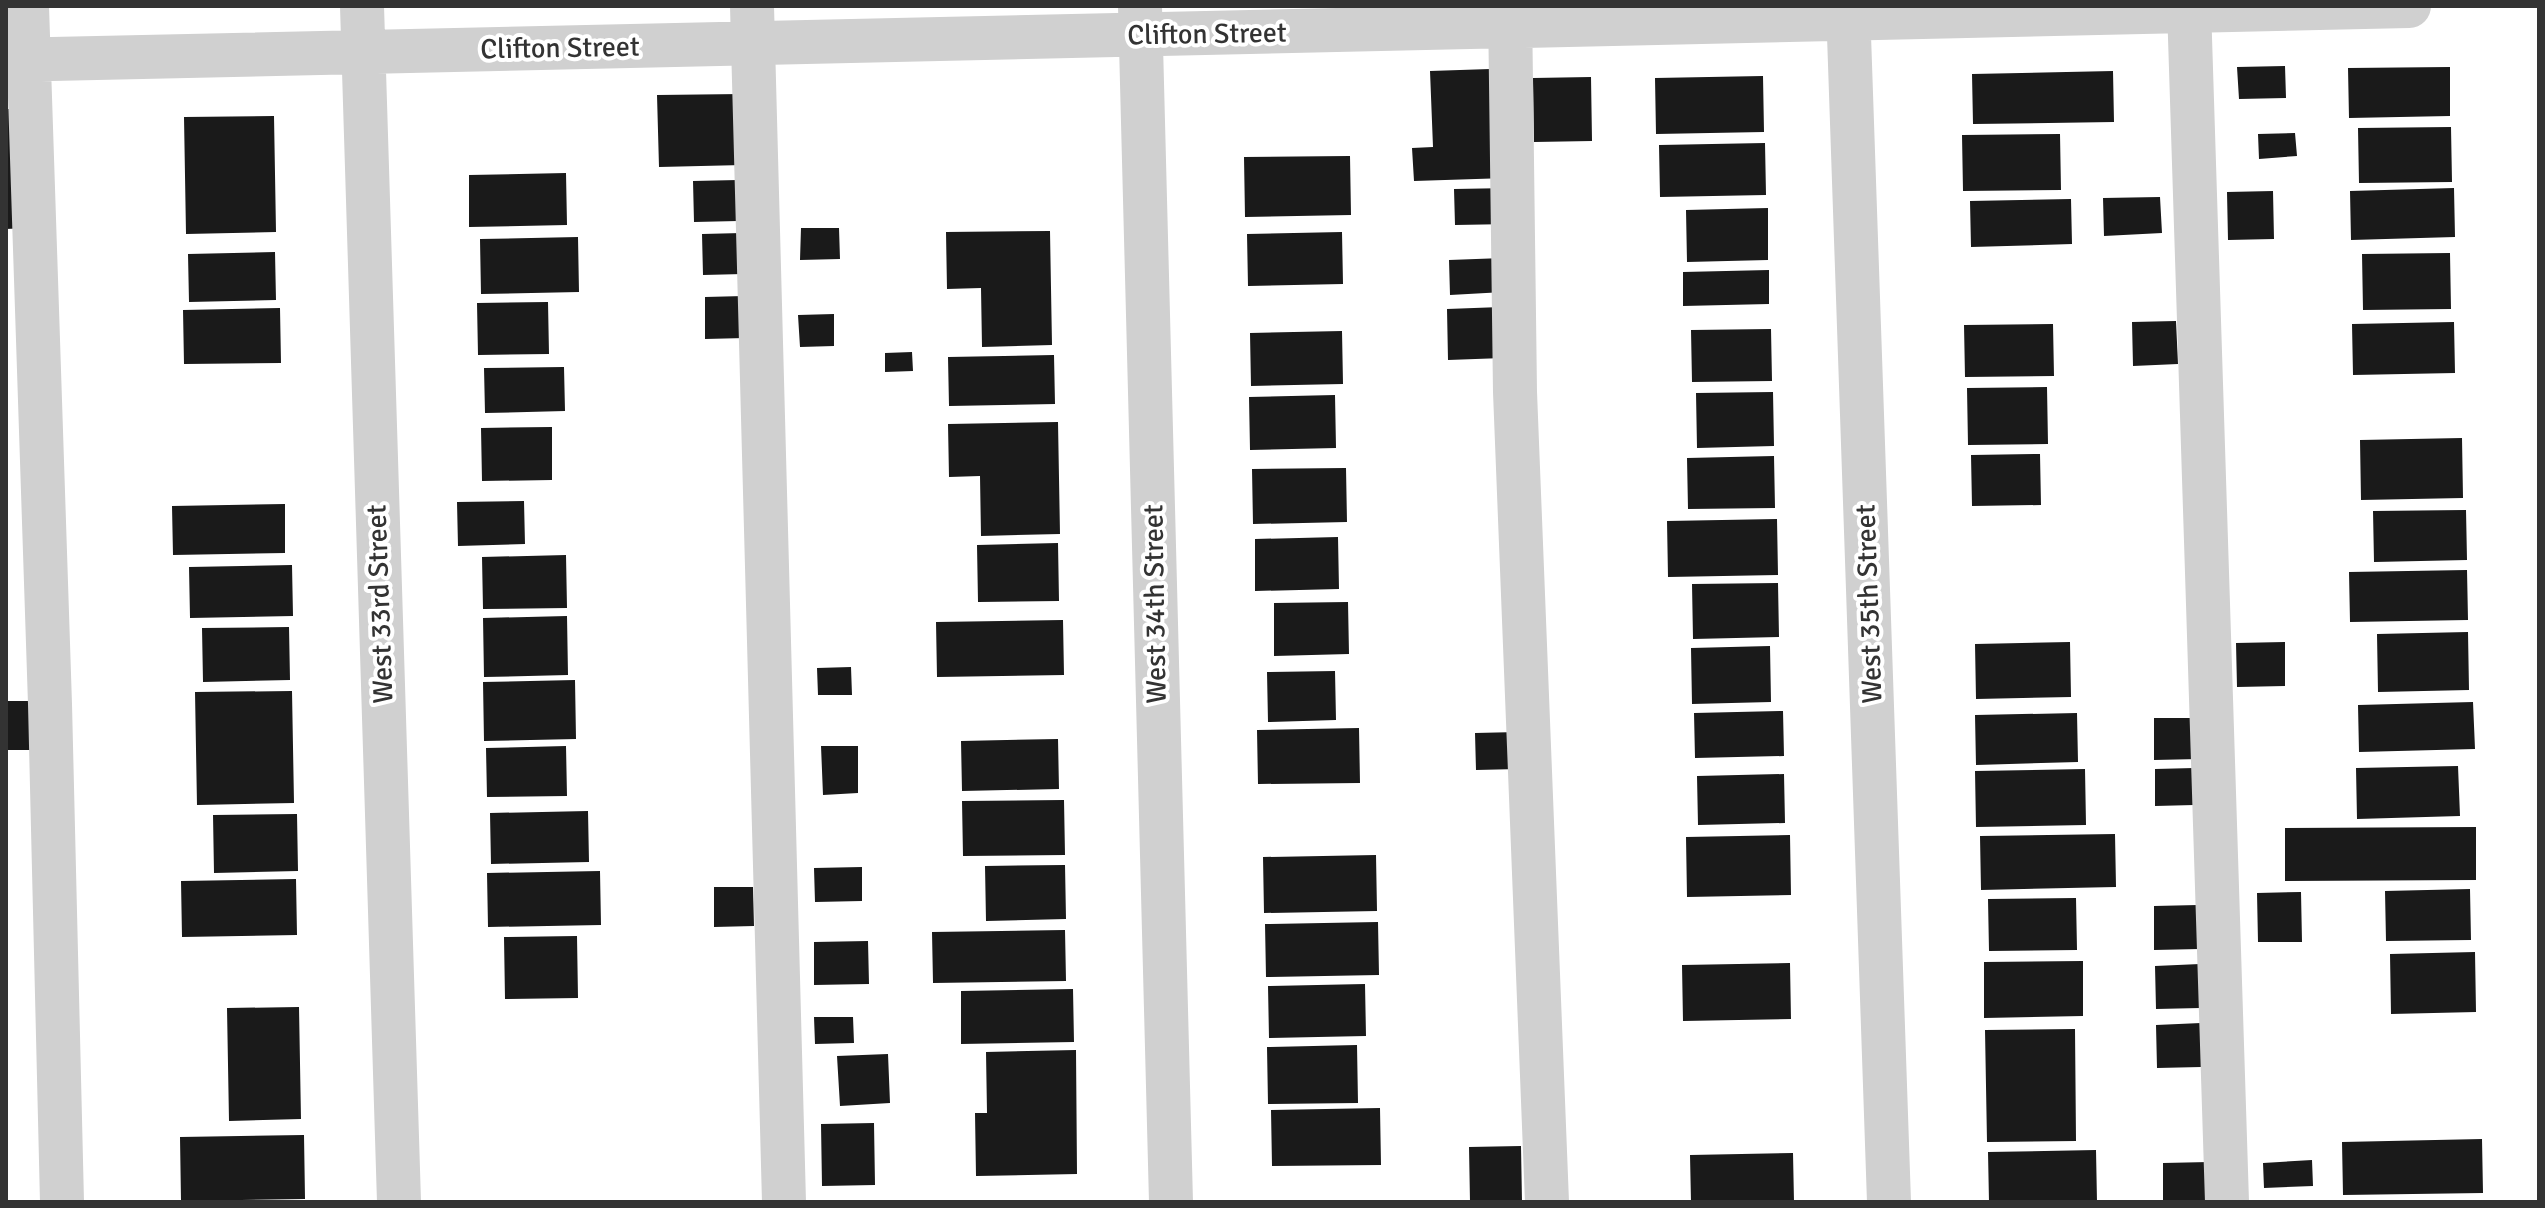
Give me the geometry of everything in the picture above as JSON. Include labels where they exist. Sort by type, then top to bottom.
[{"type":"street","points":[[27,6],[17,60],[50,704],[62,1202]]},
{"type":"street","name":"West 33rd Street","points":[[362,6],[399,1202]]},
{"type":"street","name":"Clifton Street","points":[[17,60],[363,52],[752,25],[2409,6]]},
{"type":"street","points":[[2190,8],[2227,1202]]},
{"type":"street","name":"West 35th Street","points":[[1849,12],[1889,1202]]},
{"type":"street","points":[[1510,16],[1515,392],[1547,1202]]},
{"type":"street","name":"West 34th Street","points":[[1140,20],[1171,1202]]},
{"type":"street","points":[[752,25],[784,1202]]},
{"type":"building","points":[[2285,66],[2286,98],[2239,99],[2237,67]]},
{"type":"building","points":[[2450,67],[2450,116],[2349,118],[2348,68]]},
{"type":"building","points":[[1490,69],[1507,178],[1414,181],[1412,148],[1433,147],[1430,71]]},
{"type":"building","points":[[2113,71],[2114,122],[1973,124],[1972,74]]},
{"type":"building","points":[[1763,76],[1764,132],[1656,134],[1655,78]]},
{"type":"building","points":[[1591,77],[1592,141],[1534,142],[1533,78]]},
{"type":"building","points":[[742,94],[743,165],[659,167],[657,95]]},
{"type":"building","points":[[6,109],[26,109],[28,228],[6,229]]},
{"type":"building","points":[[274,116],[276,232],[186,234],[184,117]]},
{"type":"building","points":[[2451,127],[2452,182],[2359,183],[2358,128]]},
{"type":"building","points":[[2295,133],[2297,156],[2259,159],[2258,134]]},
{"type":"building","points":[[2060,134],[2061,190],[1963,191],[1962,135]]},
{"type":"building","points":[[1765,143],[1766,195],[1660,197],[1659,145]]},
{"type":"building","points":[[1350,156],[1351,215],[1245,217],[1244,157]]},
{"type":"building","points":[[566,173],[567,225],[469,227],[469,175]]},
{"type":"building","points":[[738,180],[738,221],[694,222],[693,181]]},
{"type":"building","points":[[1510,188],[1511,224],[1455,225],[1454,189]]},
{"type":"building","points":[[2454,188],[2455,237],[2351,240],[2350,191]]},
{"type":"building","points":[[2273,191],[2274,239],[2228,240],[2227,192]]},
{"type":"building","points":[[2160,197],[2162,233],[2104,236],[2103,198]]},
{"type":"building","points":[[2071,199],[2072,244],[1971,247],[1970,201]]},
{"type":"building","points":[[1768,208],[1768,260],[1687,262],[1686,210]]},
{"type":"building","points":[[801,228],[839,228],[840,259],[800,260]]},
{"type":"building","points":[[1050,231],[1052,345],[982,347],[981,288],[947,289],[946,232]]},
{"type":"building","points":[[1342,232],[1343,284],[1248,286],[1247,234]]},
{"type":"building","points":[[742,233],[743,274],[703,275],[702,234]]},
{"type":"building","points":[[578,237],[579,292],[481,294],[480,239]]},
{"type":"building","points":[[275,252],[276,300],[189,302],[188,254]]},
{"type":"building","points":[[2450,253],[2451,309],[2363,310],[2362,254]]},
{"type":"building","points":[[1503,258],[1504,292],[1450,295],[1449,260]]},
{"type":"building","points":[[1769,270],[1769,304],[1683,306],[1683,272]]},
{"type":"building","points":[[744,296],[745,338],[705,339],[705,297]]},
{"type":"building","points":[[548,302],[549,354],[478,355],[477,303]]},
{"type":"building","points":[[1501,307],[1503,358],[1448,360],[1447,309]]},
{"type":"building","points":[[280,308],[281,363],[184,364],[183,310]]},
{"type":"building","points":[[834,314],[834,346],[800,347],[798,315]]},
{"type":"building","points":[[2176,321],[2178,364],[2133,366],[2132,322]]},
{"type":"building","points":[[2454,322],[2455,373],[2353,375],[2352,324]]},
{"type":"building","points":[[2053,324],[2054,376],[1965,377],[1964,325]]},
{"type":"building","points":[[1771,329],[1772,381],[1692,382],[1691,330]]},
{"type":"building","points":[[1342,331],[1343,384],[1251,386],[1250,333]]},
{"type":"building","points":[[912,352],[913,371],[885,372],[885,353]]},
{"type":"building","points":[[1054,355],[1055,404],[949,406],[948,357]]},
{"type":"building","points":[[564,367],[565,411],[485,413],[484,368]]},
{"type":"building","points":[[2047,387],[2048,444],[1968,445],[1967,388]]},
{"type":"building","points":[[1773,392],[1774,446],[1697,448],[1696,393]]},
{"type":"building","points":[[1335,395],[1336,448],[1250,450],[1249,397]]},
{"type":"building","points":[[1058,422],[1060,534],[981,536],[980,476],[949,477],[948,424]]},
{"type":"building","points":[[552,427],[552,480],[482,481],[481,428]]},
{"type":"building","points":[[2462,438],[2463,498],[2361,500],[2360,440]]},
{"type":"building","points":[[2040,454],[2041,505],[1972,506],[1971,455]]},
{"type":"building","points":[[1774,456],[1775,508],[1688,509],[1687,458]]},
{"type":"building","points":[[1346,468],[1347,522],[1253,524],[1252,469]]},
{"type":"building","points":[[524,501],[525,544],[458,546],[457,502]]},
{"type":"building","points":[[285,504],[285,553],[173,555],[172,506]]},
{"type":"building","points":[[2466,510],[2467,560],[2374,562],[2373,511]]},
{"type":"building","points":[[1777,519],[1778,575],[1668,577],[1667,521]]},
{"type":"building","points":[[1338,537],[1339,589],[1255,591],[1255,539]]},
{"type":"building","points":[[1058,543],[1059,601],[978,602],[977,545]]},
{"type":"building","points":[[566,555],[567,608],[483,609],[482,557]]},
{"type":"building","points":[[292,565],[293,616],[190,618],[189,567]]},
{"type":"building","points":[[2467,570],[2468,620],[2350,622],[2349,572]]},
{"type":"building","points":[[1778,583],[1779,637],[1693,639],[1692,584]]},
{"type":"building","points":[[1348,602],[1349,654],[1274,656],[1274,603]]},
{"type":"building","points":[[567,616],[568,675],[484,677],[483,618]]},
{"type":"building","points":[[1063,620],[1064,675],[937,677],[936,622]]},
{"type":"building","points":[[289,627],[290,680],[203,682],[202,628]]},
{"type":"building","points":[[2468,632],[2469,690],[2378,692],[2377,634]]},
{"type":"building","points":[[2070,642],[2071,697],[1976,699],[1975,644]]},
{"type":"building","points":[[2285,642],[2285,686],[2237,687],[2236,643]]},
{"type":"building","points":[[1770,646],[1771,702],[1692,704],[1691,648]]},
{"type":"building","points":[[851,667],[852,695],[818,695],[817,668]]},
{"type":"building","points":[[1335,671],[1336,720],[1268,722],[1267,672]]},
{"type":"building","points":[[575,680],[576,739],[484,741],[483,682]]},
{"type":"building","points":[[292,691],[294,803],[197,805],[195,692]]},
{"type":"building","points":[[6,701],[35,701],[36,750],[6,750]]},
{"type":"building","points":[[2473,702],[2475,749],[2359,752],[2358,705]]},
{"type":"building","points":[[1783,711],[1784,756],[1695,758],[1694,713]]},
{"type":"building","points":[[2077,713],[2078,762],[1976,765],[1975,715]]},
{"type":"building","points":[[2154,718],[2199,718],[2199,759],[2154,760]]},
{"type":"building","points":[[1359,728],[1360,783],[1258,784],[1257,730]]},
{"type":"building","points":[[1518,732],[1518,769],[1476,770],[1475,733]]},
{"type":"building","points":[[1058,739],[1059,789],[962,791],[961,741]]},
{"type":"building","points":[[566,746],[567,796],[487,797],[486,748]]},
{"type":"building","points":[[821,746],[858,746],[858,793],[823,795]]},
{"type":"building","points":[[2458,766],[2460,816],[2357,819],[2356,768]]},
{"type":"building","points":[[2194,768],[2194,805],[2155,806],[2155,769]]},
{"type":"building","points":[[2085,769],[2086,825],[1976,827],[1975,771]]},
{"type":"building","points":[[1784,774],[1785,823],[1698,825],[1697,776]]},
{"type":"building","points":[[1064,800],[1065,855],[963,856],[962,801]]},
{"type":"building","points":[[588,811],[589,862],[491,864],[490,813]]},
{"type":"building","points":[[297,814],[298,871],[214,873],[213,815]]},
{"type":"building","points":[[2476,827],[2476,880],[2285,881],[2285,828]]},
{"type":"building","points":[[2115,834],[2116,887],[1981,890],[1980,836]]},
{"type":"building","points":[[1790,835],[1791,895],[1687,897],[1686,837]]},
{"type":"building","points":[[1376,855],[1377,911],[1264,913],[1263,857]]},
{"type":"building","points":[[1065,865],[1066,919],[986,921],[985,866]]},
{"type":"building","points":[[862,867],[862,901],[815,902],[814,868]]},
{"type":"building","points":[[600,871],[601,925],[488,927],[487,873]]},
{"type":"building","points":[[296,879],[297,935],[182,937],[181,881]]},
{"type":"building","points":[[714,887],[753,887],[754,926],[714,927]]},
{"type":"building","points":[[2470,889],[2471,940],[2386,941],[2385,891]]},
{"type":"building","points":[[2301,892],[2302,942],[2258,942],[2257,893]]},
{"type":"building","points":[[2076,898],[2077,950],[1989,951],[1988,899]]},
{"type":"building","points":[[2198,905],[2199,949],[2154,950],[2154,906]]},
{"type":"building","points":[[1378,922],[1379,975],[1266,977],[1265,924]]},
{"type":"building","points":[[1065,930],[1066,981],[933,983],[932,932]]},
{"type":"building","points":[[577,936],[578,998],[505,999],[504,937]]},
{"type":"building","points":[[868,941],[869,984],[814,985],[814,942]]},
{"type":"building","points":[[2475,952],[2476,1012],[2391,1014],[2390,954]]},
{"type":"building","points":[[2083,961],[2083,1016],[1984,1018],[1984,962]]},
{"type":"building","points":[[1790,963],[1791,1019],[1683,1021],[1682,965]]},
{"type":"building","points":[[2200,964],[2200,1008],[2156,1009],[2155,966]]},
{"type":"building","points":[[1365,984],[1366,1036],[1269,1038],[1268,986]]},
{"type":"building","points":[[1073,989],[1074,1042],[961,1044],[961,991]]},
{"type":"building","points":[[299,1007],[301,1119],[229,1121],[227,1008]]},
{"type":"building","points":[[814,1017],[853,1017],[854,1043],[815,1044]]},
{"type":"building","points":[[2201,1023],[2201,1067],[2157,1068],[2156,1025]]},
{"type":"building","points":[[2075,1029],[2076,1141],[1987,1142],[1985,1030]]},
{"type":"building","points":[[1357,1045],[1358,1103],[1268,1104],[1267,1047]]},
{"type":"building","points":[[1076,1050],[1077,1174],[976,1176],[975,1113],[987,1113],[986,1052]]},
{"type":"building","points":[[888,1054],[890,1103],[840,1106],[837,1056]]},
{"type":"building","points":[[1380,1108],[1381,1165],[1272,1166],[1271,1110]]},
{"type":"building","points":[[874,1123],[875,1185],[822,1186],[821,1124]]},
{"type":"building","points":[[304,1135],[305,1199],[181,1201],[180,1137]]},
{"type":"building","points":[[2482,1139],[2483,1193],[2343,1195],[2342,1142]]},
{"type":"building","points":[[1521,1146],[1522,1202],[1470,1202],[1469,1147]]},
{"type":"building","points":[[2096,1150],[2097,1202],[1989,1202],[1988,1152]]},
{"type":"building","points":[[1793,1153],[1794,1202],[1691,1202],[1690,1155]]},
{"type":"building","points":[[2312,1160],[2313,1186],[2264,1188],[2263,1163]]},
{"type":"building","points":[[2209,1162],[2210,1202],[2163,1202],[2163,1163]]}]
